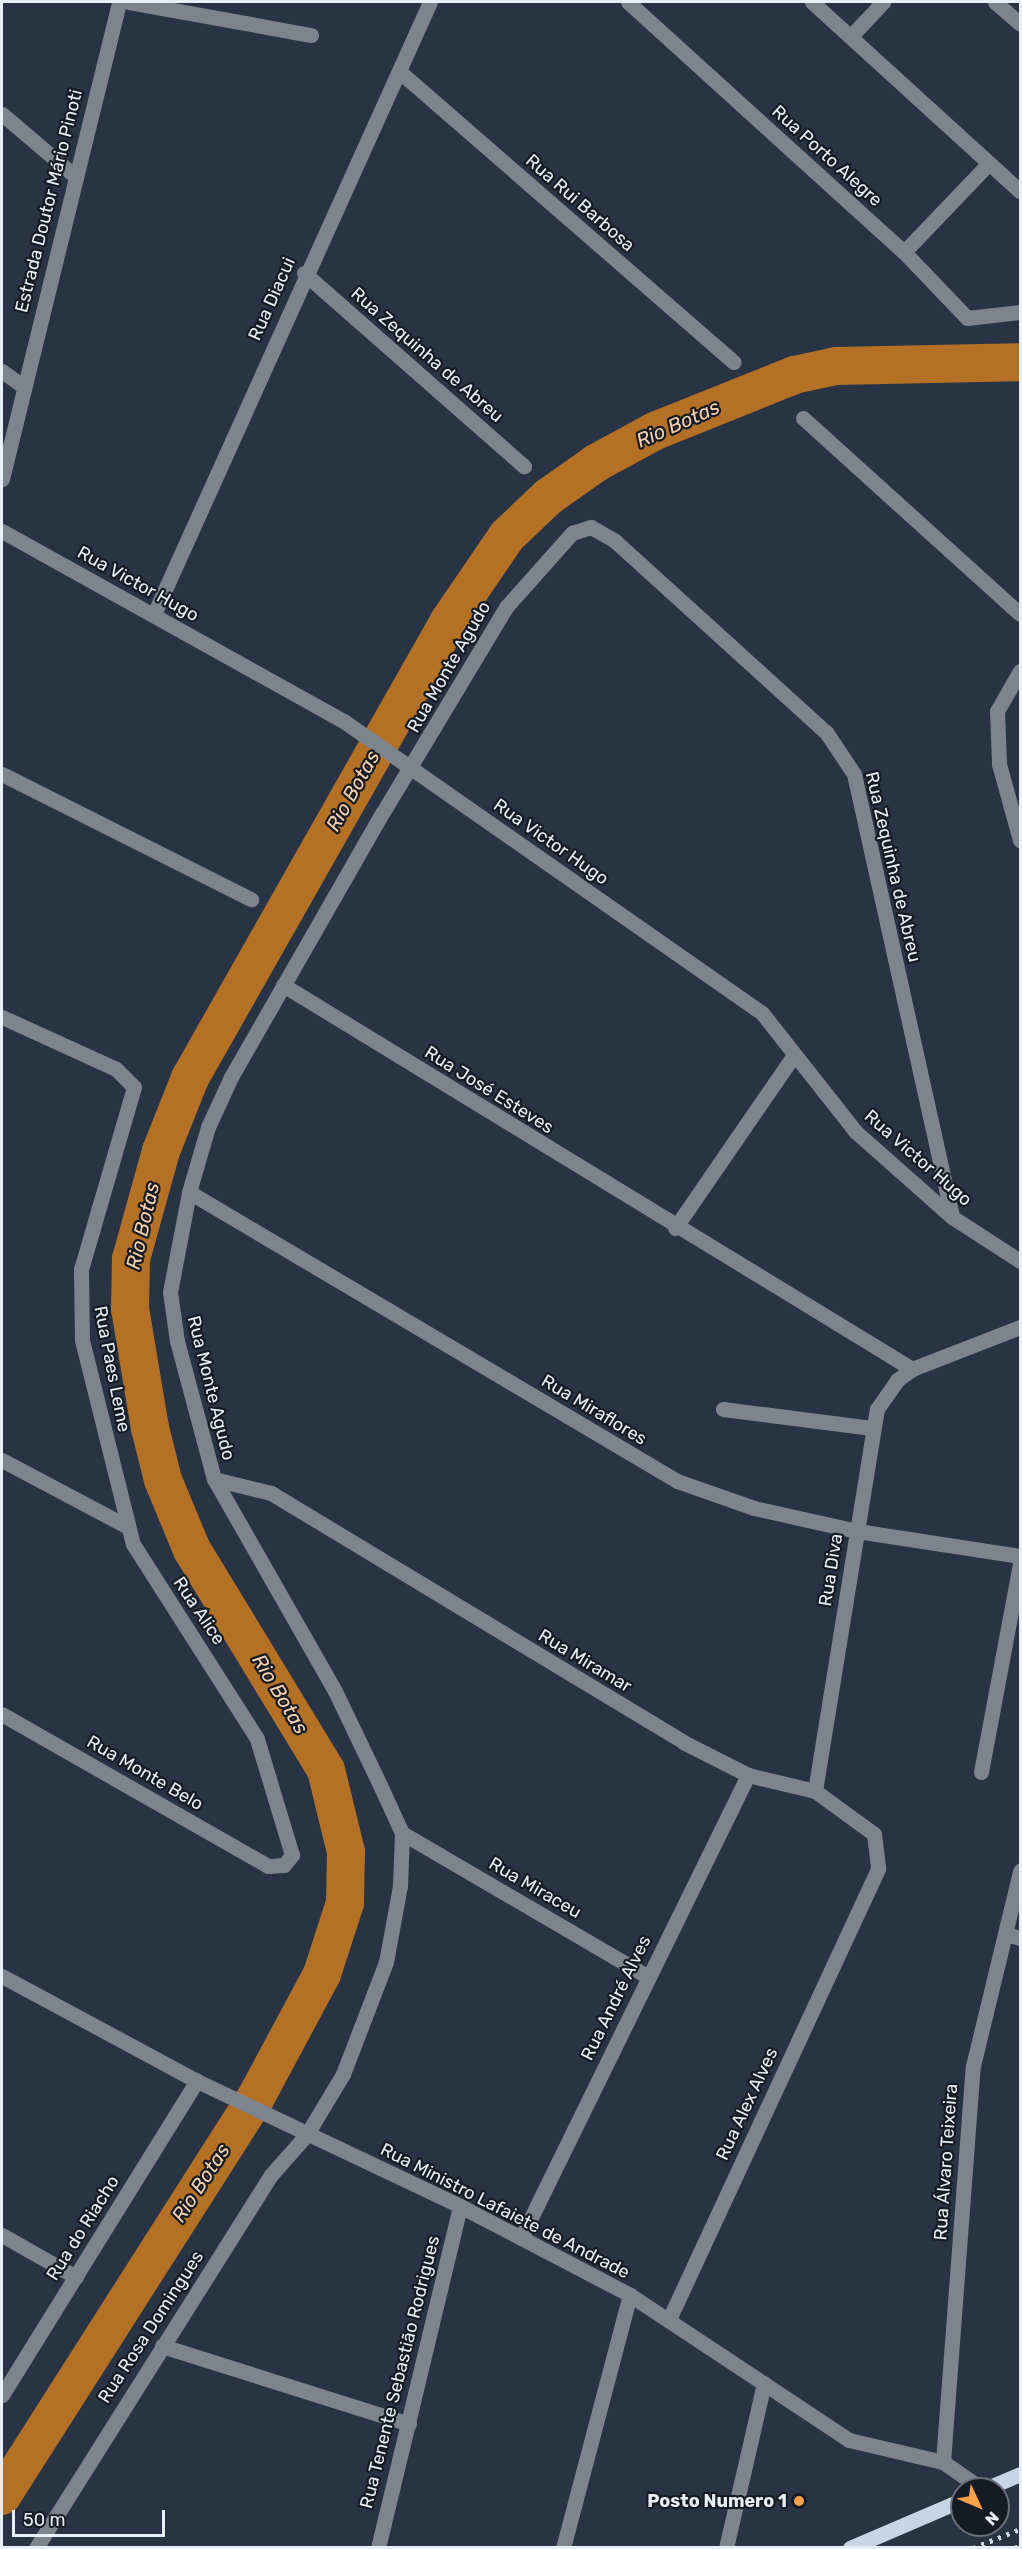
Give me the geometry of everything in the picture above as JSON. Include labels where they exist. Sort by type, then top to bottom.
[{"type":"main road","points":[[850,2547],[950,2505]]},
{"type":"street","name":"Estrada Doutor Mário Pinoti","points":[[2,479],[119,2]]},
{"type":"street","points":[[129,2],[311,35]]},
{"type":"street","name":"Rua Diacui","points":[[154,614],[304,273],[400,72],[430,2]]},
{"type":"street","name":"Rua Porto Alegre","points":[[628,2],[904,252],[967,318],[1020,312]]},
{"type":"street","points":[[812,2],[1020,190]]},
{"type":"street","points":[[851,36],[883,2]]},
{"type":"street","points":[[995,2],[1020,24]]},
{"type":"street","name":"Rua Rui Barbosa","points":[[400,72],[734,362]]},
{"type":"street","points":[[2,114],[76,177]]},
{"type":"street","points":[[904,252],[988,163]]},
{"type":"street","name":"Rua Zequinha de Abreu","points":[[304,273],[524,466]]},
{"type":"street","points":[[2,371],[23,387]]},
{"type":"street","points":[[803,418],[1020,614]]},
{"type":"street","name":"Rua Zequinha de Abreu","points":[[591,527],[615,541],[826,732],[854,774],[952,1217]]},
{"type":"street","name":"Rua Monte Agudo","points":[[307,2134],[364,2030],[386,1962],[400,1887],[402,1833],[335,1691],[214,1479],[190,1401],[171,1292],[189,1192],[217,1105],[406,764],[507,606],[559,545],[591,527]]},
{"type":"street","name":"Rua Victor Hugo","points":[[2,531],[154,614],[368,737],[762,1013],[856,1132],[952,1217],[1020,1261]]},
{"type":"street","points":[[1020,671],[997,711],[999,764],[1020,840]]},
{"type":"street","points":[[2,774],[251,900]]},
{"type":"street","name":"Rua José Esteves","points":[[283,985],[675,1228],[912,1369]]},
{"type":"street","name":"Rua Paes Leme","points":[[2,1017],[132,1082],[133,1098],[102,1186],[78,1289],[82,1340],[126,1526]]},
{"type":"street","points":[[675,1228],[794,1055]]},
{"type":"street","name":"Rua Miraflores","points":[[189,1192],[677,1481],[754,1508],[857,1530],[1020,1556]]},
{"type":"street","points":[[912,1369],[1020,1327]]},
{"type":"street","name":"Rua Diva","points":[[815,1791],[872,1428],[884,1396],[912,1369]]},
{"type":"street","points":[[723,1409],[872,1428]]},
{"type":"street","points":[[2,1460],[126,1526]]},
{"type":"street","name":"Rua Miramar","points":[[214,1479],[271,1493],[683,1742],[748,1775],[815,1791],[874,1834],[878,1869],[861,1904]]},
{"type":"street","name":"Rua Alice","points":[[126,1526],[267,1760],[293,1851],[284,1865],[268,1866]]},
{"type":"street","points":[[981,1772],[1015,1629],[1020,1563]]},
{"type":"street","name":"Rua Monte Belo","points":[[2,1714],[268,1866]]},
{"type":"street","name":"Rua André Alves","points":[[521,2238],[748,1775]]},
{"type":"street","name":"Rua Miraceu","points":[[402,1833],[648,1977]]},
{"type":"street","name":"Rua Álvaro Teixeira","points":[[943,2462],[973,2066],[1020,1871]]},
{"type":"street","name":"Rua Alex Alves","points":[[669,2320],[861,1904]]},
{"type":"street","points":[[1005,1934],[1020,1938]]},
{"type":"street","name":"Rua Ministro Lafaiete de Andrade","points":[[2,1976],[197,2081],[460,2206],[630,2295],[849,2440],[943,2462],[965,2477]]},
{"type":"street","name":"Rua do Riacho","points":[[2,2395],[197,2081]]},
{"type":"street","name":"Rua Rosa Domingues","points":[[36,2547],[278,2164],[307,2134]]},
{"type":"street","name":"Rua Tenente Sebastião Rodrigues","points":[[378,2547],[460,2206]]},
{"type":"street","points":[[2,2235],[76,2277]]},
{"type":"street","points":[[563,2547],[630,2295]]},
{"type":"street","points":[[162,2346],[409,2424]]},
{"type":"street","points":[[726,2547],[764,2383]]},
{"type":"waterway","name":"Rio Botas","points":[[2,2496],[255,2099],[322,1974],[345,1903],[346,1852],[326,1770],[192,1550],[163,1480],[150,1428],[130,1309],[131,1259],[161,1151],[190,1078],[449,621],[507,536],[548,497],[596,463],[655,431],[794,375],[836,366],[1020,362]]},
{"type":"railway","points":[[973,2548],[1020,2529]]},
{"type":"railway","points":[[1015,2548],[1020,2545]]},
{"type":"place","name":"Posto Numero 1","points":[[799,2501]]}]
